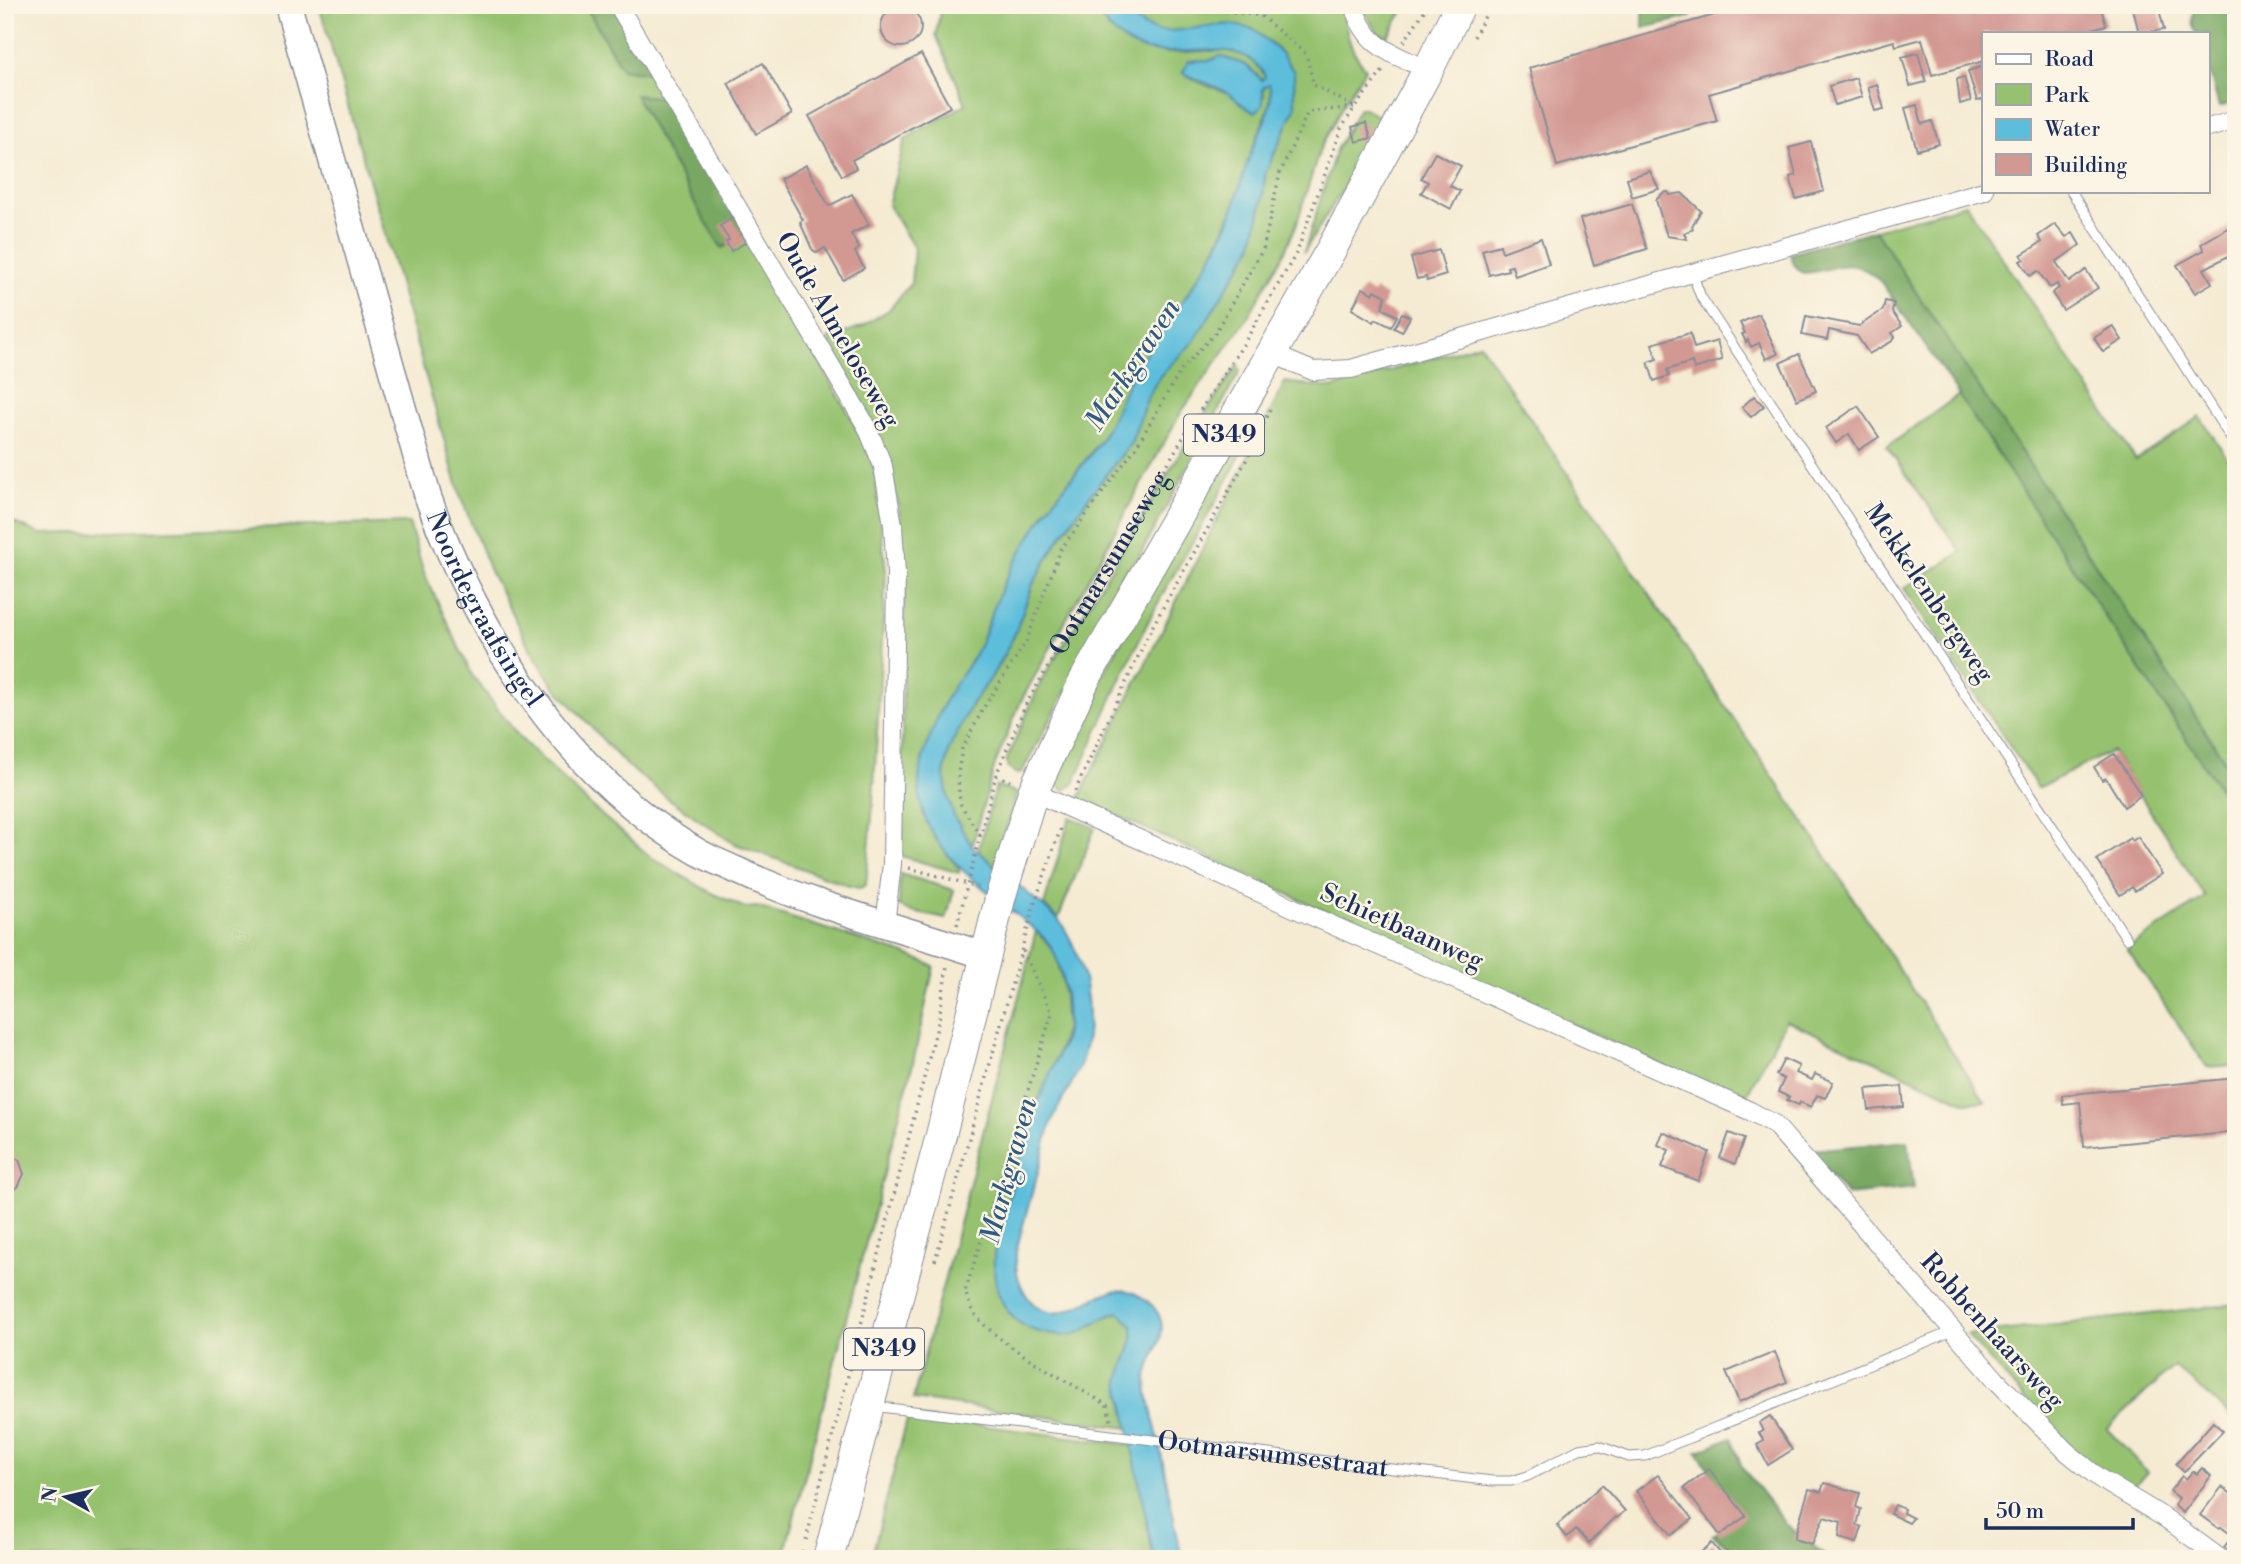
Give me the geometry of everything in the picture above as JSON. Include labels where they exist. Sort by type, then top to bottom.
[{"type":"main road","name":"Noordegraafsingel","points":[[288,5],[428,496],[446,545],[490,634],[562,737],[626,803],[698,852],[773,887],[986,956]]},
{"type":"main road","name":"Ootmarsumseweg","points":[[986,956],[1033,792],[1085,680],[1332,248],[1429,70],[1460,5]]},
{"type":"main road","name":"N349","points":[[828,1559],[986,956]]},
{"type":"street","name":"Oude Almeloseweg","points":[[618,5],[867,427],[883,466],[893,525],[896,573],[892,864],[885,925]]},
{"type":"street","points":[[1353,5],[1366,35],[1377,46],[1429,70]]},
{"type":"street","points":[[2210,127],[2236,120]]},
{"type":"street","points":[[1270,353],[1312,371],[1351,369],[1982,192]]},
{"type":"street","name":"Schietbaanweg","points":[[1033,792],[1750,1111]]},
{"type":"street","name":"Robbenhaarsweg","points":[[1750,1111],[1774,1124],[1997,1381],[2067,1452],[2099,1478],[2165,1518],[2221,1559]]},
{"type":"lane","points":[[2072,192],[2236,446]]},
{"type":"lane","name":"Mekkelenbergweg","points":[[1692,273],[1701,297],[2127,939]]},
{"type":"lane","name":"Ootmarsumsestraat","points":[[869,1405],[1492,1481],[1511,1481],[1528,1476],[1579,1449],[1599,1447],[1629,1457],[1645,1456],[1955,1330]]},
{"type":"path","points":[[1145,5],[1150,11],[1220,10],[1261,16],[1306,54],[1314,85],[1355,107]]},
{"type":"path","name":"Ootmarsumseweg","points":[[967,883],[996,775],[1026,704],[1189,426],[1243,345],[1297,252],[1341,129],[1428,5]]},
{"type":"path","points":[[980,835],[961,805],[959,796],[958,773],[962,749],[984,708],[1026,642],[1060,549],[1136,447],[1181,370],[1215,333],[1263,249],[1280,173],[1308,112],[1355,107]]},
{"type":"path","points":[[934,1264],[1034,905],[1068,808],[1150,629],[1248,457],[1274,399]]},
{"type":"path","points":[[801,1559],[939,1019],[943,983],[967,883],[892,864]]},
{"type":"path","points":[[1022,949],[1052,1013],[965,1293],[974,1312],[1015,1349],[1107,1405],[1120,1435]]},
{"type":"green space","points":[[319,5],[585,5],[622,69],[657,74],[672,99],[636,95],[746,233],[852,419],[874,465],[886,571],[866,885],[860,888],[849,886],[733,843],[669,799],[625,764],[553,685],[528,645],[490,571],[460,495]]},
{"type":"green space","points":[[585,5],[618,5],[657,74],[622,69]]},
{"type":"green space","points":[[941,5],[1090,5],[1110,30],[1167,53],[1229,50],[1256,62],[1266,76],[1262,80],[1246,65],[1211,60],[1188,61],[1183,73],[1201,83],[1236,98],[1264,96],[1263,88],[1269,84],[1271,90],[1269,106],[1247,163],[1233,210],[1212,255],[1140,362],[1099,442],[1045,512],[1005,581],[977,651],[945,701],[922,760],[946,853],[959,868],[959,873],[901,856],[904,572],[899,506],[876,429],[828,339],[863,326],[890,309],[911,283],[914,248],[888,205],[905,139],[966,104],[936,35]]},
{"type":"green space","points":[[1120,5],[1343,5],[1352,47],[1366,68],[1320,149],[1296,226],[1284,253],[1246,320],[1180,414],[1021,701],[995,764],[972,846],[954,816],[948,798],[944,774],[949,749],[972,703],[991,678],[1014,636],[1033,584],[1056,544],[1131,443],[1148,396],[1160,376],[1194,341],[1252,247],[1263,198],[1265,174],[1295,108],[1294,72],[1281,53],[1253,29],[1157,31],[1137,21]]},
{"type":"green space","points":[[1359,5],[1407,5],[1387,37],[1378,33]]},
{"type":"green space","points":[[1643,5],[1689,5],[1691,17],[1643,28]]},
{"type":"green space","points":[[2196,5],[2236,5],[2236,102],[2219,107],[2210,73],[2210,32],[2196,32],[2192,16]]},
{"type":"green space","points":[[635,95],[672,99],[746,233],[722,248]]},
{"type":"green space","points":[[1359,108],[1364,108],[1385,121],[1304,252],[1336,150]]},
{"type":"green space","points":[[1966,204],[2136,460],[2200,417],[2236,471],[2236,778],[1875,230]]},
{"type":"green space","points":[[1875,230],[2236,778],[2236,814],[1881,282],[1870,273],[1852,265],[1803,273],[1793,264],[1790,254]]},
{"type":"green space","points":[[1480,344],[1807,827],[1985,1102],[1964,1102],[1786,1020],[1744,1100],[1678,1073],[1079,798],[1285,382],[1332,388]]},
{"type":"green space","points":[[1238,365],[1240,371],[1022,772],[1017,774],[1008,768],[1006,761],[1042,679],[1195,428]]},
{"type":"green space","points":[[1267,385],[1257,416],[1230,475],[1150,618],[1074,783],[1064,791],[1054,780],[1095,688]]},
{"type":"green space","points":[[1959,395],[2236,814],[2236,1065],[2207,1067],[2127,949],[2205,897],[2112,751],[2038,788],[1904,588],[1961,552],[1887,447]]},
{"type":"green space","points":[[5,519],[41,534],[409,523],[424,573],[472,675],[520,738],[590,805],[652,858],[710,892],[745,908],[757,907],[905,954],[934,966],[913,1063],[783,1559],[5,1559]]},
{"type":"green space","points":[[996,786],[1017,793],[995,867],[978,851]]},
{"type":"green space","points":[[1070,817],[1095,828],[1058,919],[1044,905]]},
{"type":"green space","points":[[900,874],[954,890],[946,919],[908,911],[899,906]]},
{"type":"green space","points":[[1036,931],[1053,949],[1058,963],[1063,984],[1066,1028],[1054,1065],[1032,1116],[995,1247],[1013,1317],[1102,1318],[1119,1312],[1133,1326],[1133,1340],[1119,1380],[1129,1428],[913,1399]]},
{"type":"green space","points":[[1908,1141],[1914,1188],[1847,1195],[1810,1150]]},
{"type":"green space","points":[[2236,1304],[2236,1420],[2174,1366],[2107,1429],[2147,1472],[2130,1491],[2069,1448],[1967,1335]]},
{"type":"green space","points":[[908,1416],[1132,1445],[1154,1559],[871,1559]]},
{"type":"green space","points":[[1731,1437],[1742,1467],[1787,1525],[1830,1559],[1745,1559],[1713,1535],[1732,1524],[1723,1490],[1697,1452]]},
{"type":"water","points":[[1090,5],[1120,5],[1128,15],[1157,31],[1229,24],[1253,29],[1281,53],[1294,72],[1295,108],[1265,174],[1263,198],[1252,247],[1194,341],[1160,376],[1148,396],[1131,443],[1056,544],[1033,584],[1014,636],[991,678],[972,703],[949,749],[944,774],[954,816],[972,846],[1058,919],[1068,934],[1082,969],[1088,1008],[1085,1045],[1078,1070],[1050,1126],[1016,1251],[1016,1269],[1027,1296],[1038,1308],[1050,1312],[1062,1312],[1112,1291],[1124,1290],[1141,1297],[1155,1309],[1162,1327],[1148,1372],[1147,1387],[1182,1559],[1154,1559],[1119,1380],[1133,1340],[1133,1326],[1119,1312],[1076,1333],[1048,1334],[1020,1323],[1010,1314],[998,1291],[995,1247],[1032,1116],[1065,1038],[1065,994],[1057,961],[1047,941],[968,875],[939,844],[928,826],[921,806],[919,784],[924,753],[943,705],[978,648],[1001,589],[1014,564],[1051,505],[1101,440],[1134,370],[1187,295],[1218,244],[1231,217],[1251,152],[1271,101],[1269,84],[1263,88],[1263,105],[1256,112],[1222,89],[1183,73],[1188,61],[1211,60],[1220,56],[1246,65],[1262,80],[1265,76],[1253,62],[1239,54],[1223,50],[1151,51],[1134,46],[1115,33]]},
{"type":"building","points":[[1731,5],[2100,5],[2106,25],[2082,32],[1982,32],[1982,62],[1932,75],[1922,39],[1896,46],[1894,41],[1709,94],[1717,121],[1557,166],[1529,68],[1732,10]]},
{"type":"building","points":[[2132,5],[2158,5],[2164,30],[2139,32]]},
{"type":"building","points":[[901,7],[915,13],[921,27],[915,41],[901,47],[887,41],[881,27],[887,13]]},
{"type":"building","points":[[1918,53],[1926,82],[1910,86],[1902,57]]},
{"type":"building","points":[[921,54],[950,107],[852,160],[856,168],[842,176],[809,116]]},
{"type":"building","points":[[763,63],[792,114],[756,134],[728,83]]},
{"type":"building","points":[[1982,67],[1982,100],[1977,101],[1968,71]]},
{"type":"building","points":[[1964,77],[1971,101],[1960,104],[1957,79]]},
{"type":"building","points":[[1856,78],[1862,97],[1835,105],[1829,86]]},
{"type":"building","points":[[1877,84],[1884,109],[1875,111],[1868,87]]},
{"type":"building","points":[[1917,105],[1922,124],[1932,121],[1939,144],[1917,150],[1905,108]]},
{"type":"building","points":[[1366,123],[1371,138],[1356,142],[1352,127]]},
{"type":"building","points":[[1811,142],[1824,191],[1796,199],[1790,177],[1796,175],[1789,148]]},
{"type":"building","points":[[1435,153],[1461,166],[1450,186],[1460,191],[1451,209],[1421,193],[1428,182],[1421,178]]},
{"type":"building","points":[[806,165],[829,206],[852,194],[869,225],[851,234],[859,248],[855,252],[864,268],[843,280],[825,248],[817,253],[812,249],[800,222],[803,220],[780,179]]},
{"type":"building","points":[[1650,171],[1659,189],[1632,197],[1627,178]]},
{"type":"building","points":[[1668,192],[1670,195],[1682,193],[1701,211],[1692,226],[1693,229],[1684,233],[1687,239],[1667,236],[1656,200]]},
{"type":"building","points":[[1632,204],[1647,249],[1594,265],[1580,219]]},
{"type":"building","points":[[732,218],[746,242],[731,251],[726,242],[729,240],[720,226]]},
{"type":"building","points":[[2055,224],[2066,237],[2073,233],[2080,245],[2056,262],[2069,282],[2086,270],[2098,288],[2063,310],[2052,293],[2059,288],[2057,284],[2050,288],[2038,271],[2030,276],[2020,261],[2024,259],[2021,255],[2042,242],[2038,236]]},
{"type":"building","points":[[2231,226],[2236,234],[2236,252],[2204,269],[2212,283],[2195,293],[2177,265],[2204,250],[2201,244]]},
{"type":"building","points":[[1541,238],[1549,264],[1515,276],[1512,266],[1507,267],[1508,270],[1489,275],[1482,250],[1500,245],[1502,252]]},
{"type":"building","points":[[1439,250],[1446,275],[1427,281],[1426,277],[1417,279],[1411,258]]},
{"type":"building","points":[[1363,288],[1373,294],[1375,290],[1386,296],[1382,308],[1397,316],[1391,327],[1376,319],[1374,322],[1352,309]]},
{"type":"building","points":[[1885,301],[1894,303],[1892,312],[1902,326],[1892,333],[1895,337],[1891,342],[1869,354],[1857,336],[1829,330],[1827,340],[1802,335],[1806,316],[1859,326],[1883,310]]},
{"type":"building","points":[[1402,313],[1410,317],[1402,332],[1394,328]]},
{"type":"building","points":[[1759,314],[1778,354],[1766,359],[1759,343],[1751,347],[1748,340],[1746,342],[1740,323]]},
{"type":"building","points":[[2113,326],[2122,340],[2103,352],[2094,338]]},
{"type":"building","points":[[1690,333],[1694,348],[1717,341],[1722,360],[1694,369],[1692,362],[1679,366],[1667,370],[1669,376],[1654,381],[1648,362],[1657,359],[1652,344]]},
{"type":"building","points":[[1799,354],[1816,391],[1797,400],[1780,363]]},
{"type":"building","points":[[1754,396],[1764,406],[1751,417],[1742,407]]},
{"type":"building","points":[[1858,406],[1879,437],[1859,450],[1849,434],[1836,443],[1826,428]]},
{"type":"building","points":[[2114,754],[2141,795],[2124,807],[2106,778],[2102,780],[2094,767]]},
{"type":"building","points":[[2138,837],[2162,874],[2135,891],[2132,887],[2120,895],[2097,860],[2130,838],[2132,841]]},
{"type":"building","points":[[1784,1059],[1799,1066],[1796,1073],[1812,1080],[1815,1074],[1833,1082],[1825,1098],[1817,1095],[1811,1107],[1787,1100],[1789,1097],[1778,1092],[1784,1079],[1776,1075]]},
{"type":"building","points":[[2236,1078],[2236,1132],[2084,1147],[2080,1102],[2063,1104],[2062,1095]]},
{"type":"building","points":[[1902,1086],[1904,1107],[1869,1110],[1866,1089]]},
{"type":"building","points":[[1663,1132],[1709,1152],[1698,1181],[1662,1167],[1669,1150],[1658,1145]]},
{"type":"building","points":[[1729,1133],[1744,1139],[1735,1164],[1720,1158]]},
{"type":"building","points":[[5,1153],[19,1160],[24,1174],[18,1187],[5,1193]]},
{"type":"building","points":[[1775,1352],[1787,1382],[1739,1402],[1726,1372]]},
{"type":"building","points":[[1770,1416],[1792,1450],[1768,1465],[1757,1445],[1764,1441],[1759,1433],[1763,1431],[1759,1423]]},
{"type":"building","points":[[2213,1422],[2223,1431],[2184,1472],[2176,1464]]},
{"type":"building","points":[[2202,1468],[2211,1476],[2183,1513],[2174,1505],[2179,1498],[2170,1491],[2182,1476],[2186,1479],[2193,1471],[2197,1474]]},
{"type":"building","points":[[1709,1469],[1746,1516],[1720,1535],[1684,1488]]},
{"type":"building","points":[[1658,1475],[1693,1519],[1671,1535],[1636,1491]]},
{"type":"building","points":[[1824,1483],[1860,1493],[1856,1507],[1861,1509],[1857,1525],[1862,1527],[1857,1543],[1839,1538],[1841,1522],[1824,1517],[1812,1544],[1794,1539],[1809,1489],[1821,1492]]},
{"type":"building","points":[[1602,1485],[1625,1511],[1589,1543],[1576,1529],[1567,1537],[1557,1525]]},
{"type":"building","points":[[2222,1487],[2236,1497],[2236,1556],[2224,1547],[2233,1536],[2200,1515]]},
{"type":"building","points":[[1895,1505],[1913,1518],[1909,1523],[1890,1514]]},
{"type":"building","points":[[1712,1543],[1725,1559],[1693,1559]]},
{"type":"water label","name":"Markgraven","points":[[1133,365]]},
{"type":"water label","name":"Markgraven","points":[[1009,1171]]}]
